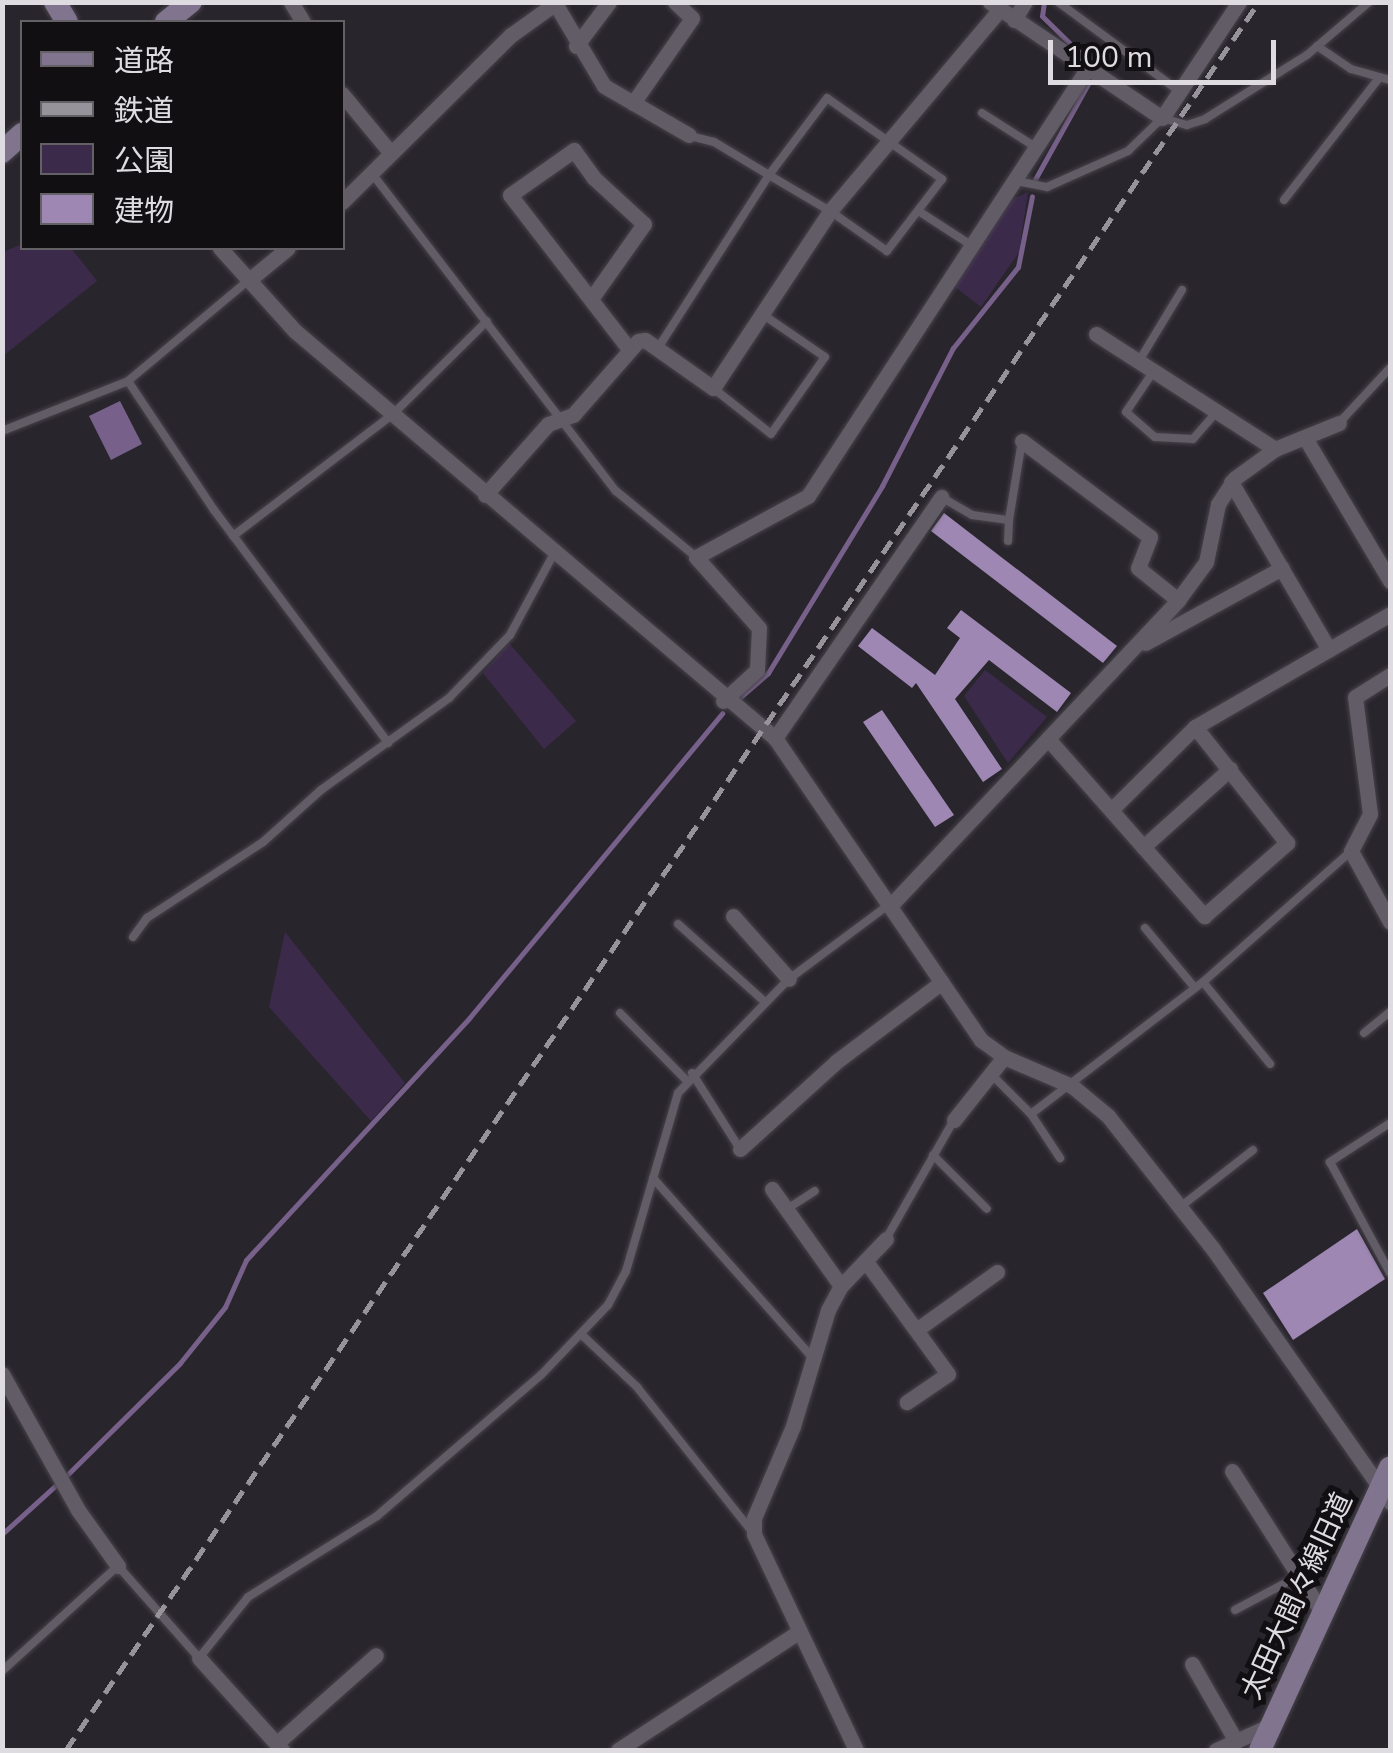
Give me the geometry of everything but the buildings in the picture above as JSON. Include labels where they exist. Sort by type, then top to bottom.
[{"type":"street","points":[[168,20],[191,2]]},
{"type":"street","points":[[576,46],[609,2]]},
{"type":"street","points":[[633,103],[692,18],[675,2]]},
{"type":"street","points":[[1014,20],[1026,2]]},
{"type":"street","points":[[485,495],[562,418],[573,415],[630,350],[646,340],[714,388],[830,211],[994,6],[1162,118],[1239,2]]},
{"type":"street","points":[[345,200],[374,176],[390,152],[512,35],[556,4],[592,74],[690,136]]},
{"type":"street","points":[[723,701],[757,670],[758,628],[696,557],[808,496],[1088,70]]},
{"type":"street","points":[[345,98],[390,152]]},
{"type":"street","points":[[591,299],[644,224],[594,178],[574,150],[510,194],[630,350]]},
{"type":"street","points":[[222,250],[295,332],[723,701],[775,738],[981,1040],[1004,1057],[1072,1086],[1108,1116],[1179,1208],[1385,1496]]},
{"type":"street","points":[[249,280],[286,250]]},
{"type":"street","points":[[1096,334],[1276,448]]},
{"type":"street","points":[[891,905],[1141,645],[1178,600],[1206,562],[1218,504],[1231,482],[1276,448],[1306,440],[1338,423]]},
{"type":"street","points":[[1306,440],[1390,581]]},
{"type":"street","points":[[1022,441],[1150,537],[1138,568],[1178,600]]},
{"type":"street","points":[[1231,482],[1329,650]]},
{"type":"street","points":[[775,738],[941,498]]},
{"type":"street","points":[[1141,645],[1282,568]]},
{"type":"street","points":[[1110,810],[1195,727],[1390,614]]},
{"type":"street","points":[[1388,914],[1351,851],[1370,814],[1365,740],[1355,698],[1390,675]]},
{"type":"street","points":[[1049,740],[1204,916],[1287,843],[1195,727]]},
{"type":"street","points":[[1143,847],[1230,769]]},
{"type":"street","points":[[732,916],[789,980]]},
{"type":"street","points":[[740,1149],[837,1061],[942,982]]},
{"type":"street","points":[[954,1120],[1004,1057]]},
{"type":"street","points":[[772,1189],[841,1286]]},
{"type":"street","points":[[856,1750],[754,1534],[812,1356],[841,1286],[886,1240]]},
{"type":"street","points":[[866,1263],[919,1328],[948,1374],[907,1402]]},
{"type":"street","points":[[919,1328],[997,1272]]},
{"type":"street","points":[[2,1374],[78,1510],[118,1566]]},
{"type":"street","name":"太田大間々線旧道","points":[[1260,1750],[1323,1614],[1385,1496],[1390,1467]]},
{"type":"street","points":[[1232,1471],[1294,1578],[1323,1614]]},
{"type":"street","points":[[618,1750],[800,1631]]},
{"type":"street","points":[[199,1658],[279,1747],[376,1655]]},
{"type":"street","points":[[1192,1664],[1236,1741]]},
{"type":"street","points":[[1216,1750],[1271,1725]]},
{"type":"lane","points":[[1058,2],[1179,91]]},
{"type":"lane","points":[[1016,181],[1047,187],[1128,152],[1162,118],[1186,126],[1205,119],[1317,46],[1369,2]]},
{"type":"lane","points":[[1317,46],[1390,80]]},
{"type":"lane","points":[[1284,200],[1379,78]]},
{"type":"lane","points":[[658,348],[769,175],[827,98],[940,174],[920,212],[886,252],[830,211],[769,175],[690,136]]},
{"type":"lane","points":[[982,114],[1038,148]]},
{"type":"lane","points":[[374,176],[616,491],[696,557]]},
{"type":"lane","points":[[920,212],[971,245]]},
{"type":"lane","points":[[2,431],[128,381],[249,280]]},
{"type":"lane","points":[[1138,361],[1182,290]]},
{"type":"lane","points":[[714,388],[770,434],[825,356],[762,314]]},
{"type":"lane","points":[[233,536],[393,414],[487,321]]},
{"type":"lane","points":[[1338,423],[1390,368]]},
{"type":"lane","points":[[1154,371],[1126,412],[1156,437],[1193,439],[1217,411]]},
{"type":"lane","points":[[128,381],[233,536],[388,743]]},
{"type":"lane","points":[[1008,541],[1022,441]]},
{"type":"lane","points":[[941,498],[972,515],[1008,520]]},
{"type":"lane","points":[[133,937],[147,918],[263,842],[449,698],[495,653],[553,556]]},
{"type":"lane","points":[[1031,1114],[1203,982],[1351,851]]},
{"type":"lane","points":[[2,1671],[118,1566],[199,1658],[248,1597],[376,1516],[582,1336],[626,1271],[669,1111],[690,1077],[789,980],[891,905]]},
{"type":"lane","points":[[678,924],[765,1002]]},
{"type":"lane","points":[[1144,928],[1195,988]]},
{"type":"lane","points":[[1203,982],[1270,1064]]},
{"type":"lane","points":[[1364,1032],[1390,1012]]},
{"type":"lane","points":[[620,1013],[690,1077],[740,1149]]},
{"type":"lane","points":[[990,1074],[1031,1114],[1060,1158]]},
{"type":"lane","points":[[886,1240],[954,1120]]},
{"type":"lane","points":[[1390,1124],[1330,1162],[1390,1273]]},
{"type":"lane","points":[[1179,1208],[1254,1150]]},
{"type":"lane","points":[[933,1155],[988,1209]]},
{"type":"lane","points":[[652,1178],[812,1356]]},
{"type":"lane","points":[[787,1208],[815,1190]]},
{"type":"lane","points":[[582,1336],[637,1387],[754,1534]]},
{"type":"lane","points":[[1236,1610],[1294,1578]]},
{"type":"green space","points":[[1028,192],[1019,252],[981,307],[951,284],[1008,201]]},
{"type":"green space","points":[[20,245],[20,250],[73,250],[97,281],[3,356],[3,252]]},
{"type":"green space","points":[[509,643],[576,721],[544,749],[483,673]]},
{"type":"green space","points":[[985,670],[1047,717],[1008,763],[964,696]]},
{"type":"green space","points":[[285,932],[405,1083],[371,1121],[269,1007]]},
{"type":"shaded area","points":[[120,401],[142,444],[111,460],[89,416]]},
{"type":"waterway","points":[[1044,2],[1042,16],[1096,69]]},
{"type":"waterway","points":[[1033,183],[1090,80]]},
{"type":"waterway","points":[[738,699],[768,673],[882,486],[953,348],[1018,267],[1032,196]]},
{"type":"waterway","points":[[68,1474],[180,1363],[225,1307],[246,1260],[470,1017],[722,713]]},
{"type":"waterway","points":[[2,1534],[55,1486]]},
{"type":"railway","points":[[66,1750],[1259,2]]}]
